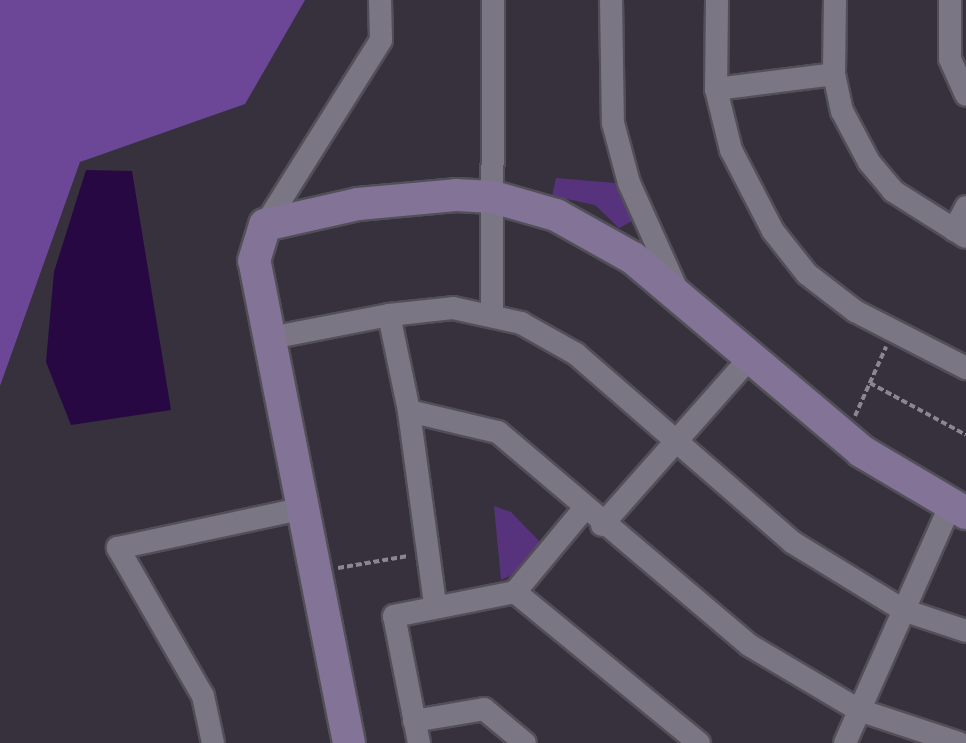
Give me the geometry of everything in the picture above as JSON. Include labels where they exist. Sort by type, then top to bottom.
[{"type":"street","points":[[349,743],[305,508],[254,261],[265,225],[381,40],[380,0]]},
{"type":"street","points":[[492,315],[493,0]]},
{"type":"street","points":[[611,0],[613,123],[629,183],[679,295]]},
{"type":"street","points":[[717,0],[716,89],[731,150],[773,231],[807,274],[855,311],[964,363]]},
{"type":"street","points":[[835,0],[834,74],[842,111],[869,162],[893,191],[960,233],[966,207]]},
{"type":"street","points":[[951,0],[950,59],[966,95]]},
{"type":"street","points":[[716,89],[834,74]]},
{"type":"street","points":[[265,225],[358,204],[493,197],[597,234],[679,295],[861,451],[958,510],[903,610],[845,743]]},
{"type":"street","points":[[270,338],[389,315],[453,308],[521,323],[576,354],[792,542],[903,610],[966,631]]},
{"type":"street","points":[[389,315],[409,411],[435,604]]},
{"type":"street","points":[[602,525],[750,358]]},
{"type":"street","points":[[409,411],[498,432],[602,525],[749,645],[859,711],[959,743]]},
{"type":"street","points":[[213,743],[203,696],[118,548],[305,508]]},
{"type":"street","points":[[419,743],[393,616],[435,604],[515,592],[584,509]]},
{"type":"street","points":[[515,592],[699,743]]},
{"type":"street","points":[[414,721],[484,709],[525,743]]},
{"type":"path","points":[[862,423],[855,416],[894,329]]},
{"type":"path","points":[[870,383],[966,435]]},
{"type":"path","points":[[317,572],[429,552]]},
{"type":"shaded area","points":[[0,0],[305,0],[245,104],[80,162],[0,386]]},
{"type":"shaded area","points":[[86,170],[132,171],[171,410],[71,425],[46,362],[54,272]]},
{"type":"shaded area","points":[[556,178],[615,183],[634,220],[619,228],[595,205],[552,196]]},
{"type":"shaded area","points":[[494,506],[511,512],[542,544],[514,574],[501,580]]}]
